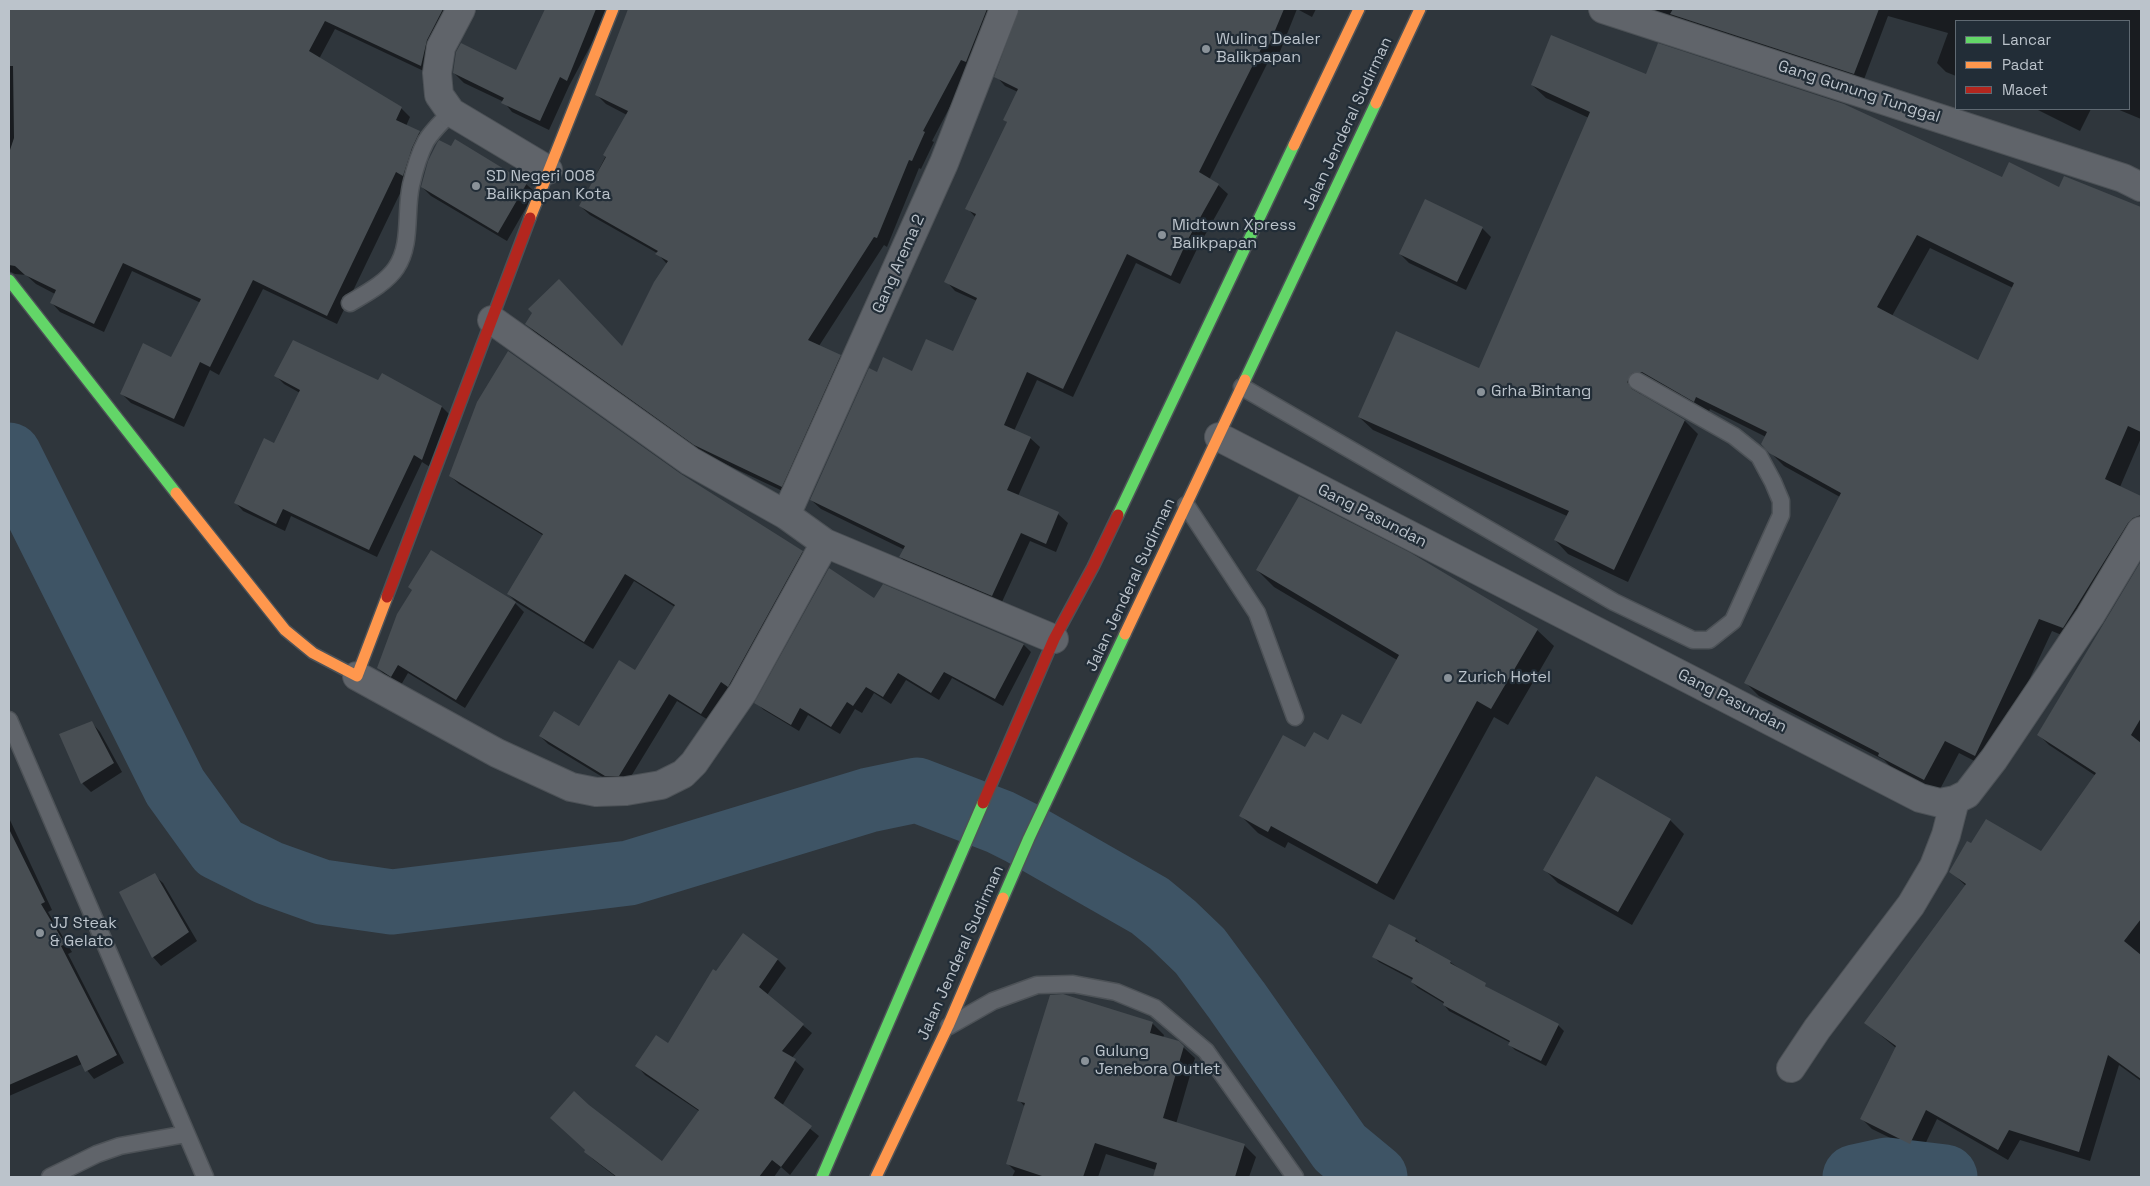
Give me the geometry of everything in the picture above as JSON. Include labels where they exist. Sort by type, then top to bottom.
[{"type":"main road","points":[[9,280],[275,620],[295,641],[317,657],[357,676],[548,170],[612,9]]},
{"type":"main road","points":[[822,1177],[1054,639],[1098,558],[1360,9]]},
{"type":"main road","name":"Jalan Jenderal Sudirman","points":[[876,1177],[948,1026],[1029,838],[1072,751],[1420,9]]},
{"type":"street","points":[[461,9],[441,47],[437,73],[439,95],[451,112],[548,170]]},
{"type":"street","name":"Gang Arema 2","points":[[786,515],[944,163],[1004,9]]},
{"type":"street","name":"Gang Gunung Tunggal","points":[[1603,9],[2113,175],[2141,187]]},
{"type":"street","points":[[492,320],[690,461],[786,515],[825,543],[1054,639]]},
{"type":"street","name":"Gang Pasundan","points":[[1219,437],[1920,798],[1940,803],[1955,800]]},
{"type":"street","points":[[1791,1068],[1817,1029],[1911,905],[1934,866],[1946,835],[1955,800],[1967,794],[1994,759],[2090,616],[2141,531]]},
{"type":"street","points":[[357,676],[497,753],[571,787],[596,792],[626,791],[661,785],[683,774],[694,763],[743,692],[825,543]]},
{"type":"lane","points":[[350,303],[375,288],[395,270],[401,259],[411,186],[417,166],[426,141],[451,112]]},
{"type":"lane","points":[[1242,387],[1614,602],[1692,640],[1709,640],[1733,620],[1781,515],[1781,501],[1759,456],[1734,436],[1637,381]]},
{"type":"lane","points":[[1186,505],[1257,613],[1295,717]]},
{"type":"lane","points":[[9,720],[205,1177]]},
{"type":"lane","points":[[948,1026],[993,1001],[1036,985],[1073,984],[1116,992],[1155,1008],[1206,1050],[1295,1177]]},
{"type":"lane","points":[[50,1177],[71,1172],[97,1154],[120,1146],[186,1134]]},
{"type":"building","points":[[9,9],[443,9],[427,40],[421,66],[325,21],[309,51],[402,107],[396,120],[420,131],[403,176],[396,172],[327,316],[253,280],[210,367],[200,362],[174,419],[120,394],[143,343],[171,357],[201,299],[123,263],[94,324],[50,303],[56,290],[25,275],[15,266],[9,265],[9,153],[14,138],[13,66],[9,66]]},
{"type":"building","points":[[545,9],[596,9],[567,81],[560,77],[540,121],[501,103],[504,98],[453,73],[456,52],[461,43],[516,70]]},
{"type":"building","points":[[628,9],[987,9],[966,62],[961,60],[923,131],[925,132],[912,161],[909,160],[877,238],[874,237],[808,340],[841,355],[782,487],[694,445],[525,324],[532,313],[528,309],[559,279],[622,346],[654,282],[668,261],[655,254],[658,251],[579,206],[606,157],[603,155],[628,111],[595,95]]},
{"type":"building","points":[[1019,9],[1284,9],[1269,45],[1264,43],[1199,172],[1219,184],[1187,241],[1171,276],[1127,254],[1063,389],[1027,372],[1004,425],[1031,437],[1007,490],[1059,512],[1046,544],[1021,533],[992,596],[899,557],[905,546],[810,500],[869,368],[877,372],[883,357],[912,371],[926,339],[953,351],[977,298],[944,282],[976,214],[965,209],[1007,122],[1003,120],[1018,89],[994,77]]},
{"type":"building","points":[[1673,9],[1879,9],[1854,74],[1670,14]]},
{"type":"building","points":[[1551,35],[1646,74],[1658,43],[1844,104],[2002,177],[2009,162],[2059,187],[2064,176],[2141,207],[2141,432],[2128,426],[2105,479],[2141,496],[2141,515],[2133,518],[2128,523],[2063,628],[2039,619],[1975,756],[1945,741],[1924,780],[1878,756],[1879,753],[1744,683],[1841,493],[1769,453],[1761,444],[1767,432],[1696,397],[1694,402],[1642,372],[1632,373],[1627,382],[1632,389],[1685,420],[1614,570],[1554,540],[1569,511],[1358,417],[1396,331],[1479,368],[1590,112],[1531,85]],"holes":[[[1917,235],[2014,283],[1978,360],[1877,307]]]},
{"type":"building","name":"SD Negeri 008 Balikpapan Kota","points":[[455,139],[527,183],[498,233],[421,187],[428,161],[439,140],[451,146]]},
{"type":"building","points":[[1425,199],[1483,227],[1457,282],[1399,254]]},
{"type":"building","points":[[293,340],[378,380],[382,373],[442,406],[422,460],[414,455],[369,550],[283,509],[276,524],[234,503],[264,438],[274,443],[300,390],[274,376]]},
{"type":"building","points":[[508,351],[681,474],[803,551],[728,687],[721,682],[701,714],[669,694],[619,776],[605,776],[539,736],[554,711],[579,726],[619,660],[635,670],[675,605],[625,574],[584,642],[507,594],[543,534],[449,476],[477,402]]},
{"type":"building","name":"Zurich Hotel","points":[[1299,496],[1411,553],[1538,629],[1491,709],[1477,701],[1377,884],[1271,826],[1268,832],[1239,816],[1283,735],[1305,747],[1314,732],[1328,740],[1342,714],[1361,724],[1399,655],[1256,570]]},
{"type":"building","points":[[431,550],[516,602],[456,700],[398,665],[391,677],[377,668],[397,614],[412,590],[408,587]]},
{"type":"building","points":[[2141,561],[2141,718],[2131,735],[2141,743],[2141,919],[2124,941],[2141,955],[2141,1079],[2108,1055],[2079,1152],[2009,1130],[1998,1150],[1926,1110],[1910,1144],[1860,1119],[1896,1046],[1864,1023],[1966,884],[1949,872],[1967,841],[1971,843],[1986,819],[2041,851],[2096,773],[2037,735]]},
{"type":"building","points":[[829,568],[874,598],[883,584],[1024,644],[995,699],[944,672],[931,693],[898,673],[883,697],[866,687],[853,706],[847,702],[831,727],[800,708],[791,725],[754,703]]},
{"type":"building","points":[[92,721],[114,763],[81,784],[59,734]]},
{"type":"building","points":[[1596,776],[1671,819],[1618,912],[1543,870]]},
{"type":"building","points":[[9,829],[45,902],[41,904],[65,944],[61,946],[117,1055],[85,1072],[77,1055],[9,1085]]},
{"type":"building","points":[[155,873],[189,932],[152,958],[119,892]]},
{"type":"building","points":[[1389,924],[1416,938],[1415,941],[1486,983],[1485,986],[1559,1024],[1541,1061],[1508,1045],[1510,1041],[1443,1005],[1444,1002],[1411,982],[1413,978],[1372,957]]},
{"type":"building","points":[[743,933],[778,959],[759,987],[804,1024],[782,1051],[796,1059],[774,1098],[812,1126],[781,1167],[772,1160],[759,1177],[617,1177],[584,1152],[585,1150],[550,1118],[574,1091],[589,1105],[662,1161],[699,1110],[635,1066],[656,1035],[668,1043],[713,969],[716,971]]},
{"type":"building","points":[[1063,994],[1153,1022],[1150,1033],[1179,1041],[1184,1046],[1163,1118],[1245,1144],[1235,1177],[1153,1177],[1157,1163],[1095,1143],[1083,1177],[1045,1177],[1006,1164],[1025,1103],[1017,1101],[1050,995]]},
{"type":"waterway","points":[[9,455],[175,787],[219,848],[269,873],[322,892],[392,902],[629,873],[869,800],[917,790],[1000,822],[1022,833],[1150,906],[1173,925],[1200,951],[1340,1148],[1375,1177]]},
{"type":"waterway","points":[[1855,1177],[1887,1170],[1945,1177]]},
{"type":"traffic: fast","points":[[1245,380],[1376,103]]},
{"type":"traffic: fast","points":[[1118,515],[1294,145]]},
{"type":"traffic: fast","points":[[9,280],[176,493]]},
{"type":"traffic: fast","points":[[1003,898],[1029,838],[1125,634]]},
{"type":"traffic: fast","points":[[822,1177],[983,803]]},
{"type":"traffic: slow","points":[[530,218],[613,9]]},
{"type":"traffic: slow","points":[[1294,145],[1359,9]]},
{"type":"traffic: slow","points":[[1376,103],[1420,9]]},
{"type":"traffic: slow","points":[[1125,634],[1245,380]]},
{"type":"traffic: slow","points":[[176,493],[285,630],[313,653],[357,676],[387,597]]},
{"type":"traffic: slow","points":[[876,1177],[948,1026],[1003,898]]},
{"type":"traffic: jam","points":[[387,597],[530,218]]},
{"type":"traffic: jam","points":[[983,803],[1054,639],[1093,567],[1118,515]]},
{"type":"place","name":"Wuling Dealer Balikpapan","points":[[1206,49]]},
{"type":"place","name":"SD Negeri 008 Balikpapan Kota","points":[[476,186]]},
{"type":"place","name":"Midtown Xpress Balikpapan","points":[[1162,235]]},
{"type":"place","name":"Grha Bintang","points":[[1481,392]]},
{"type":"place","name":"Zurich Hotel","points":[[1448,678]]},
{"type":"place","name":"JJ Steak & Gelato","points":[[40,933]]},
{"type":"place","name":"Gulung Jenebora Outlet","points":[[1085,1061]]}]
